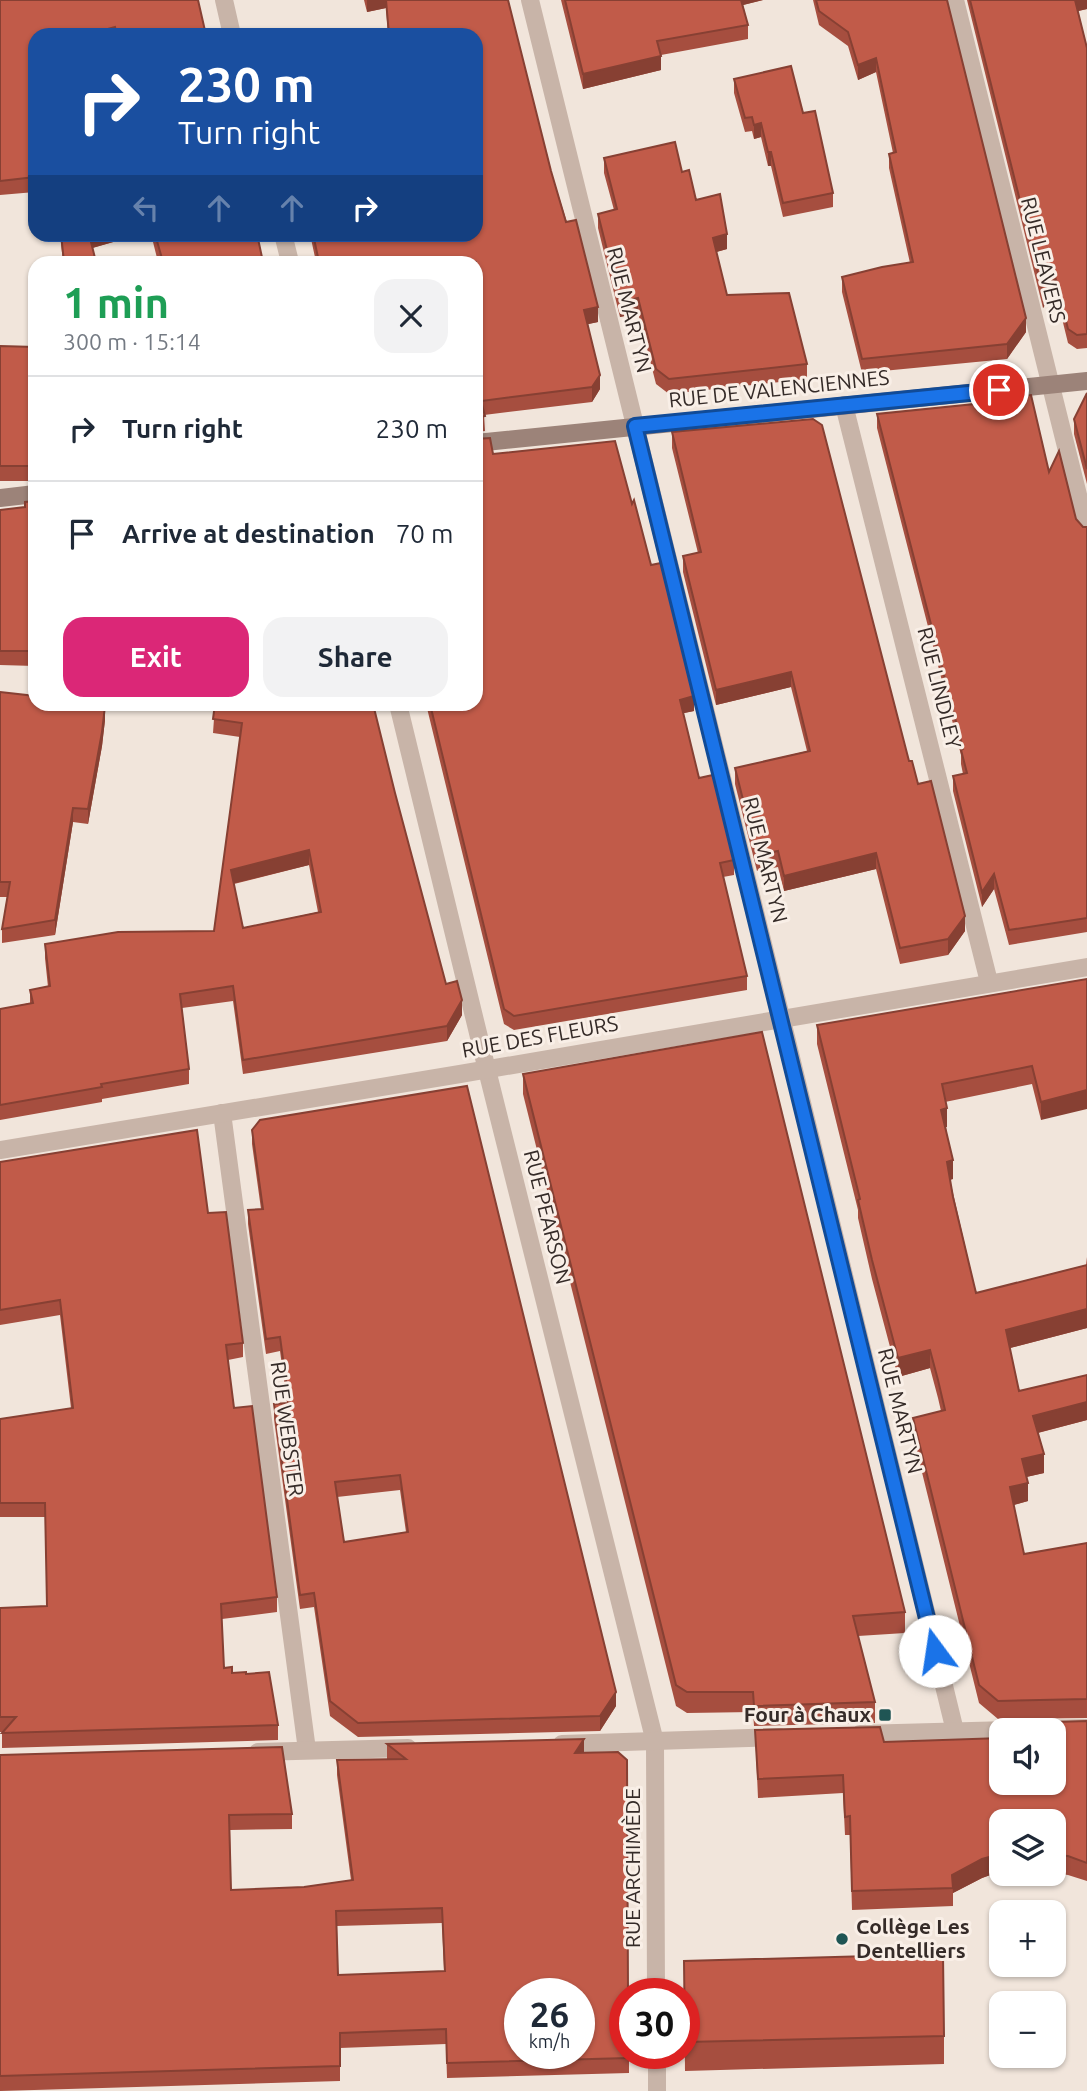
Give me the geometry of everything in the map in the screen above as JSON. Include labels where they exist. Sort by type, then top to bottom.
[{"type":"main road","name":"RUE DE VALENCIENNES","points":[[483,442],[1087,381]]},
{"type":"main road","points":[[0,498],[28,495]]},
{"type":"street","points":[[223,0],[230,28]]},
{"type":"street","name":"RUE MARTYN","points":[[530,0],[955,1731]]},
{"type":"street","name":"RUE LEAVERS","points":[[954,0],[1087,531]]},
{"type":"street","name":"RUE LINDLEY","points":[[844,405],[989,982]]},
{"type":"street","name":"RUE PEARSON","points":[[400,711],[655,1742]]},
{"type":"street","name":"RUE DES FLEURS","points":[[0,1150],[1087,967]]},
{"type":"street","name":"RUE WEBSTER","points":[[222,1113],[307,1750]]},
{"type":"street","points":[[838,1735],[1087,1728]]},
{"type":"street","points":[[541,1745],[797,1737]]},
{"type":"street","name":"RUE ARCHIMÈDE","points":[[655,1742],[656,1978]]},
{"type":"street","points":[[237,1752],[431,1747]]},
{"type":"street","points":[[657,2069],[657,2091]]},
{"type":"building","points":[[0,0],[198,0],[204,28],[28,28],[28,178],[0,181]]},
{"type":"building","points":[[386,0],[508,0],[551,171],[566,222],[576,220],[598,307],[584,310],[600,375],[592,387],[483,401],[483,256],[318,256],[315,242],[483,242],[483,28],[388,28]]},
{"type":"building","points":[[565,0],[741,0],[748,25],[657,41],[661,56],[583,74]]},
{"type":"building","points":[[816,0],[947,0],[1026,318],[1007,344],[862,359],[842,277],[913,262],[889,154],[896,152],[876,58],[858,65],[848,32],[819,11]]},
{"type":"building","points":[[970,0],[1075,0],[1087,48],[1087,334],[1077,335],[1068,329],[1055,276],[1043,293]]},
{"type":"building","points":[[791,66],[803,113],[815,111],[833,193],[783,203],[761,123],[754,125],[752,117],[745,118],[734,79]]},
{"type":"building","points":[[675,142],[682,172],[689,170],[696,200],[720,194],[727,234],[713,238],[727,295],[789,293],[807,364],[669,379],[656,369],[638,298],[620,302],[598,214],[617,209],[604,158]]},
{"type":"building","points":[[62,242],[91,242],[94,256],[63,256]]},
{"type":"building","points":[[157,242],[259,242],[262,256],[161,256]]},
{"type":"building","points":[[0,346],[28,347],[28,466],[0,466]]},
{"type":"building","points":[[1087,393],[1087,469],[1074,419]]},
{"type":"building","points":[[1031,395],[1049,472],[1059,451],[1076,519],[1083,527],[1087,527],[1087,918],[1009,930],[994,874],[982,892],[953,776],[967,773],[961,750],[963,749],[877,414],[994,402]]},
{"type":"building","points":[[813,419],[822,425],[909,761],[912,761],[918,784],[931,781],[965,916],[948,939],[900,948],[876,853],[784,876],[778,851],[757,855],[735,768],[810,751],[791,672],[716,690],[683,556],[701,552],[672,432]]},
{"type":"building","points":[[483,438],[490,438],[493,454],[615,441],[651,565],[661,563],[694,696],[680,700],[699,778],[713,775],[734,860],[720,863],[747,976],[514,1016],[504,1009],[432,711],[483,711]]},
{"type":"building","points":[[25,502],[28,502],[28,651],[0,651],[0,510],[25,507]]},
{"type":"building","points":[[0,692],[28,695],[28,711],[104,711],[88,809],[73,808],[55,920],[2,929],[10,882],[0,882]]},
{"type":"building","points":[[214,711],[375,711],[446,984],[457,981],[462,1000],[447,1026],[243,1060],[233,986],[180,994],[189,1069],[0,1105],[0,1009],[33,1003],[30,990],[50,986],[45,944],[118,932],[214,931],[242,723],[213,719]],"holes":[[[309,850],[321,912],[243,928],[231,870]]]},
{"type":"building","points":[[1087,979],[1087,1090],[1041,1102],[1032,1066],[942,1084],[947,1108],[941,1110],[953,1160],[947,1162],[976,1293],[1087,1265],[1087,1309],[1006,1330],[1019,1391],[1087,1375],[1087,1402],[1033,1416],[1044,1454],[1022,1459],[1028,1483],[1010,1487],[1024,1554],[1087,1543],[1087,1699],[998,1701],[979,1685],[913,1418],[945,1410],[930,1350],[898,1358],[872,1260],[858,1200],[860,1199],[817,1025]]},
{"type":"building","points":[[762,1032],[905,1612],[853,1616],[875,1702],[754,1706],[753,1692],[687,1692],[676,1685],[523,1074]]},
{"type":"building","points":[[467,1086],[616,1692],[600,1716],[358,1723],[330,1701],[314,1593],[300,1595],[274,1404],[289,1403],[280,1337],[266,1339],[248,1210],[263,1209],[252,1130],[260,1120]],"holes":[[[400,1475],[408,1532],[344,1542],[335,1482]]]},
{"type":"building","points":[[197,1130],[208,1213],[226,1212],[243,1343],[226,1345],[234,1408],[252,1406],[277,1597],[221,1604],[224,1668],[232,1667],[232,1673],[269,1672],[278,1725],[2,1733],[16,1717],[0,1717],[0,1608],[47,1606],[45,1503],[0,1503],[0,1419],[73,1408],[60,1300],[0,1310],[0,1162]]},
{"type":"building","points":[[1087,1721],[1087,1863],[1066,1856],[1066,1809],[989,1809],[989,1857],[952,1875],[953,1888],[852,1891],[850,1816],[845,1817],[843,1775],[758,1779],[755,1730],[880,1727],[884,1742],[989,1738],[989,1795],[1066,1795],[1066,1722]]},
{"type":"building","points":[[584,1739],[575,1753],[618,1752],[627,1760],[628,1978],[609,1978],[609,2059],[595,2059],[595,1978],[504,1978],[504,2061],[447,2063],[446,2029],[340,2033],[340,2066],[0,2076],[0,1755],[282,1747],[292,1814],[229,1815],[231,1890],[304,1887],[353,1880],[337,1760],[406,1759],[387,1744]],"holes":[[[442,1908],[445,1971],[338,1975],[336,1911]]]},
{"type":"building","points":[[943,1954],[944,2036],[700,2042],[700,1978],[684,1978],[684,1961]]},
{"type":"place","name":"Four à Chaux","points":[[885,1715]]},
{"type":"place","name":"Collège Les Dentelliers","points":[[842,1939]]},
{"type":"route","points":[[935,1651],[635,426],[999,390]]}]
